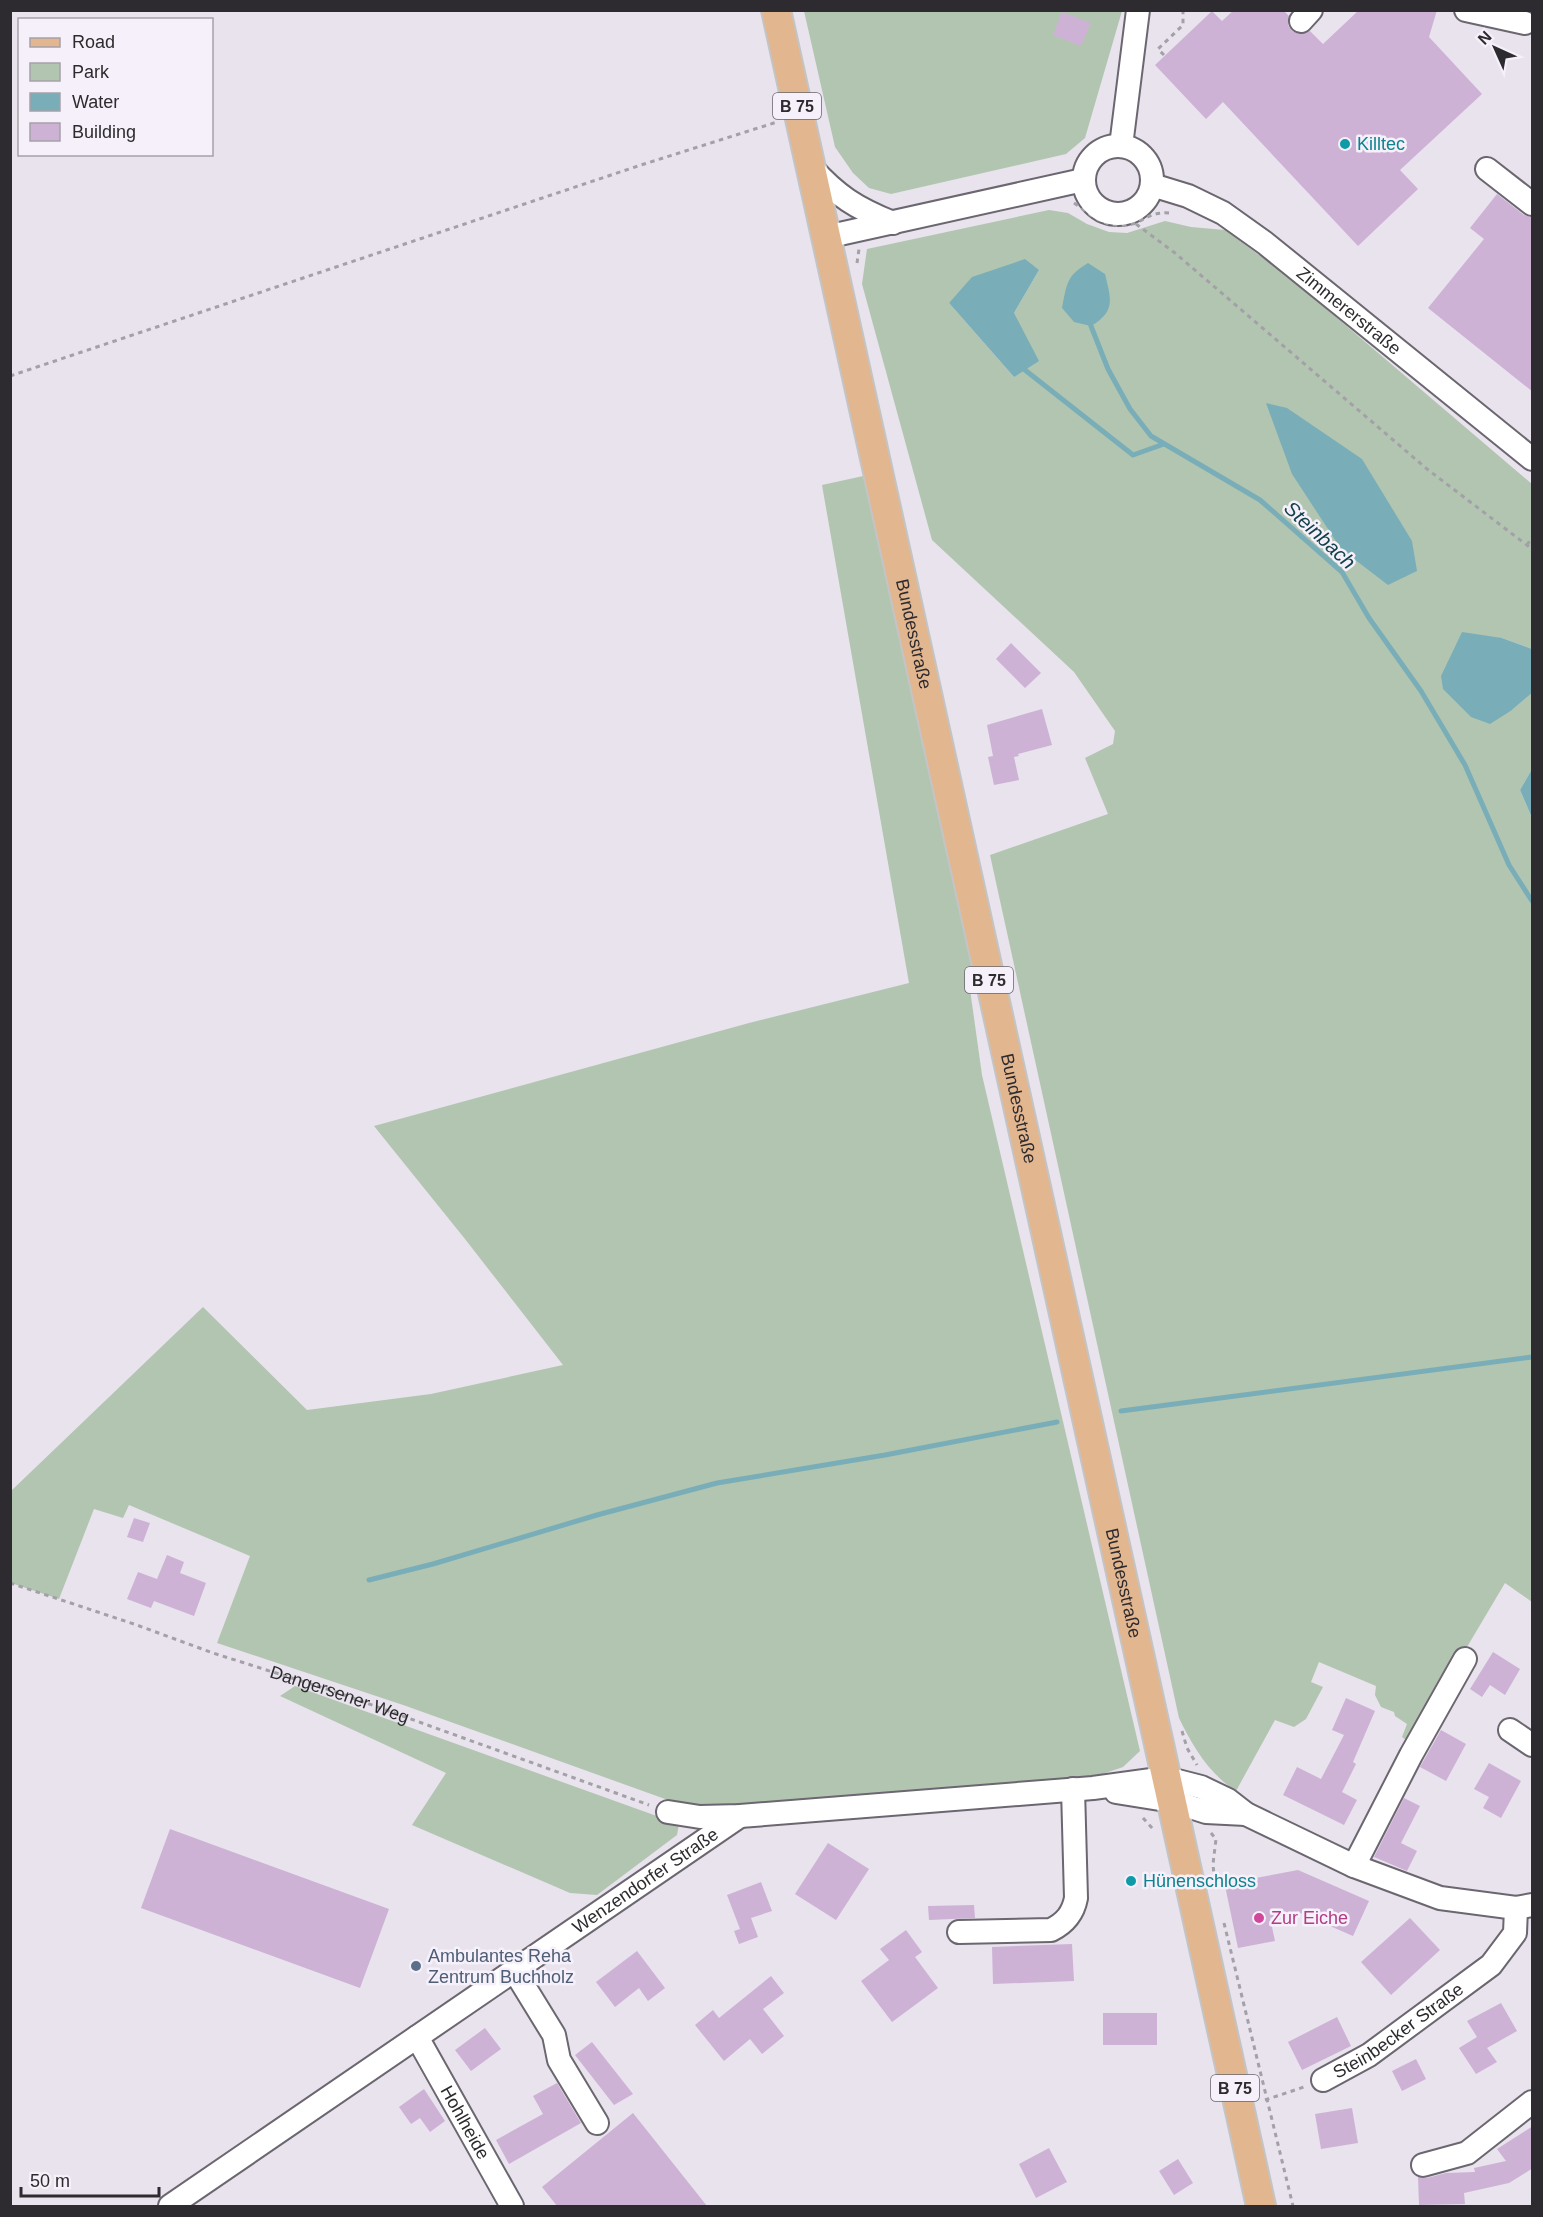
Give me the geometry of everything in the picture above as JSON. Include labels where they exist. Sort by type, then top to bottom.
[{"type":"main road","name":"Bundesstraße","points":[[776,10],[1261,2206]]},
{"type":"street","points":[[1121,146],[1138,10]]},
{"type":"street","points":[[1466,10],[1522,20]]},
{"type":"street","points":[[1121,146],[1134,150],[1145,159],[1151,171],[1152,185],[1148,197],[1140,207],[1129,213],[1116,214],[1103,211],[1094,204],[1086,194],[1083,180],[1086,167],[1095,155],[1108,148],[1121,146]]},
{"type":"street","points":[[810,166],[837,193],[866,212],[893,223]]},
{"type":"street","points":[[1487,169],[1533,204]]},
{"type":"street","points":[[826,237],[856,240],[893,223],[1083,180]]},
{"type":"street","name":"Zimmererstraße","points":[[1152,185],[1188,196],[1223,213],[1533,459]]},
{"type":"street","points":[[1354,1866],[1411,1755],[1465,1659]]},
{"type":"street","points":[[1509,1730],[1533,1745]]},
{"type":"street","name":"Steinbecker Straße","points":[[1169,1790],[1201,1787],[1228,1800],[1246,1814],[1354,1866],[1440,1899],[1524,1907],[1515,1933],[1491,1965],[1370,2055],[1323,2080]]},
{"type":"street","points":[[959,1932],[1051,1930],[1063,1924],[1073,1911],[1076,1898],[1083,1789]]},
{"type":"street","name":"Wenzendorfer Straße","points":[[170,2206],[740,1816],[1083,1789],[1169,1790]]},
{"type":"street","points":[[662,1810],[700,1817],[740,1816]]},
{"type":"street","points":[[514,1970],[554,2035],[559,2060],[597,2123]]},
{"type":"street","name":"Hohlheide","points":[[417,2037],[512,2206]]},
{"type":"street","points":[[1423,2164],[1467,2153],[1533,2102]]},
{"type":"path","points":[[1164,55],[1158,48],[1183,25],[1183,10]]},
{"type":"path","points":[[10,376],[641,165],[799,115]]},
{"type":"path","points":[[1177,214],[1160,212],[1146,216],[1136,224],[1175,254],[1427,469],[1533,549]]},
{"type":"path","points":[[1527,544],[1533,537]]},
{"type":"path","name":"Dangersener Weg","points":[[10,1583],[213,1653],[336,1692],[662,1810]]},
{"type":"path","points":[[1139,1813],[1154,1831]]},
{"type":"path","points":[[1222,1915],[1293,2206]]},
{"type":"path","name":"Steinbecker Straße","points":[[1239,2106],[1323,2080]]},
{"type":"green space","points":[[804,11],[1122,11],[1085,138],[1066,154],[891,194],[869,188],[853,173],[835,147]]},
{"type":"green space","points":[[1049,210],[1068,213],[1087,224],[1109,232],[1127,233],[1165,221],[1191,227],[1225,230],[1289,277],[1532,484],[1532,649],[1502,638],[1512,710],[1532,693],[1532,769],[1520,790],[1532,818],[1532,1602],[1505,1583],[1410,1743],[1402,1737],[1407,1724],[1395,1716],[1394,1712],[1381,1707],[1375,1695],[1376,1686],[1319,1662],[1311,1682],[1323,1687],[1306,1719],[1294,1727],[1275,1720],[1236,1791],[1226,1784],[1202,1758],[1179,1718],[990,855],[1108,814],[1085,758],[1113,744],[1115,731],[1074,672],[932,540],[862,284],[867,249]],"holes":[[[1039,270],[1014,313],[1014,377],[949,303]]]},
{"type":"green space","points":[[877,473],[985,963],[967,968],[982,1075],[1140,1751],[1123,1767],[1091,1778],[693,1809],[406,1706],[217,1643],[250,1556],[129,1505],[123,1518],[94,1509],[59,1599],[11,1583],[11,1491],[203,1307],[307,1410],[431,1394],[563,1365],[374,1126],[749,1023],[909,983],[822,485]]},
{"type":"green space","points":[[295,1686],[679,1824],[677,1835],[597,1895],[570,1893],[412,1825],[446,1773],[280,1696]]},
{"type":"water","points":[[1025,259],[1039,270],[1014,313],[1039,361],[1014,377],[949,303],[972,277]]},
{"type":"water","points":[[1088,263],[1105,274],[1110,297],[1110,304],[1105,315],[1091,326],[1074,322],[1062,308],[1071,277]]},
{"type":"water","points":[[1266,403],[1287,408],[1362,459],[1412,541],[1417,571],[1388,585],[1341,549],[1292,474]]},
{"type":"water","points":[[1462,632],[1502,638],[1532,649],[1532,693],[1512,710],[1490,724],[1471,717],[1443,689],[1441,676]]},
{"type":"water","points":[[1532,769],[1532,818],[1520,790]]},
{"type":"building","name":"Killtec","points":[[1234,10],[1283,10],[1289,16],[1288,25],[1292,31],[1299,34],[1310,31],[1323,44],[1359,10],[1437,10],[1429,37],[1482,94],[1400,170],[1418,189],[1358,246],[1223,102],[1206,119],[1155,65],[1212,11],[1222,21]]},
{"type":"building","points":[[1062,12],[1091,23],[1081,46],[1053,35]]},
{"type":"building","points":[[1497,194],[1524,215],[1533,217],[1533,392],[1428,308],[1484,239],[1470,228]]},
{"type":"building","points":[[1011,643],[1041,673],[1025,688],[996,659]]},
{"type":"building","points":[[1042,709],[1052,745],[1018,754],[1019,756],[1014,757],[1019,780],[994,785],[988,757],[993,756],[987,725]]},
{"type":"building","points":[[134,1518],[150,1523],[143,1542],[127,1537]]},
{"type":"building","points":[[167,1555],[184,1562],[180,1573],[206,1583],[194,1616],[154,1601],[151,1608],[127,1599],[138,1572],[157,1579]]},
{"type":"building","points":[[1493,1652],[1520,1669],[1505,1695],[1490,1685],[1482,1697],[1470,1689]]},
{"type":"building","points":[[1346,1698],[1375,1711],[1353,1762],[1356,1764],[1342,1792],[1357,1800],[1344,1825],[1283,1795],[1297,1767],[1321,1779],[1344,1735],[1332,1730]]},
{"type":"building","points":[[1441,1730],[1466,1744],[1446,1781],[1420,1767]]},
{"type":"building","points":[[1489,1763],[1521,1781],[1501,1818],[1483,1808],[1489,1797],[1474,1789]]},
{"type":"building","points":[[1404,1798],[1420,1806],[1401,1843],[1417,1851],[1407,1871],[1374,1857]]},
{"type":"building","points":[[170,1829],[389,1909],[360,1988],[141,1908]]},
{"type":"building","points":[[828,1843],[869,1869],[836,1920],[795,1894]]},
{"type":"building","points":[[1298,1870],[1369,1901],[1353,1936],[1298,1912],[1270,1918],[1275,1941],[1238,1948],[1224,1881],[1249,1876],[1250,1879]]},
{"type":"building","points":[[761,1882],[772,1911],[751,1918],[758,1937],[739,1944],[734,1931],[740,1929],[727,1895]]},
{"type":"building","points":[[974,1905],[975,1918],[929,1920],[928,1906]]},
{"type":"building","points":[[1410,1918],[1440,1950],[1391,1995],[1361,1962]]},
{"type":"building","points":[[906,1930],[922,1952],[915,1957],[938,1988],[892,2022],[861,1981],[889,1960],[880,1949]]},
{"type":"building","points":[[1072,1944],[1074,1981],[993,1984],[992,1947]]},
{"type":"building","points":[[637,1951],[665,1988],[648,2001],[639,1988],[615,2007],[596,1982]]},
{"type":"building","points":[[771,1976],[784,1993],[763,2009],[784,2036],[762,2054],[750,2039],[724,2061],[695,2025],[713,2010],[719,2018]]},
{"type":"building","points":[[1501,2003],[1517,2031],[1487,2048],[1497,2062],[1476,2074],[1459,2048],[1477,2037],[1467,2021]]},
{"type":"building","points":[[1103,2013],[1157,2013],[1157,2045],[1103,2045]]},
{"type":"building","points":[[1337,2017],[1351,2046],[1302,2070],[1288,2042]]},
{"type":"building","points":[[485,2028],[501,2049],[471,2071],[455,2050]]},
{"type":"building","points":[[592,2042],[633,2094],[614,2105],[575,2055]]},
{"type":"building","points":[[1416,2059],[1426,2079],[1402,2091],[1392,2071]]},
{"type":"building","points":[[557,2083],[581,2123],[509,2164],[496,2140],[543,2114],[533,2096]]},
{"type":"building","points":[[424,2089],[445,2121],[430,2132],[420,2118],[411,2124],[399,2107]]},
{"type":"building","points":[[1352,2108],[1358,2143],[1321,2149],[1315,2114]]},
{"type":"building","points":[[633,2113],[707,2206],[557,2206],[542,2187]]},
{"type":"building","points":[[1533,2126],[1533,2168],[1509,2183],[1464,2193],[1465,2204],[1419,2205],[1418,2177],[1475,2172],[1474,2168],[1506,2161],[1497,2149]]},
{"type":"building","points":[[1049,2148],[1067,2182],[1036,2198],[1019,2164]]},
{"type":"building","points":[[1178,2159],[1193,2183],[1174,2195],[1159,2171]]},
{"type":"waterway","name":"Steinbach","points":[[1091,326],[1108,369],[1130,409],[1151,436],[1260,500],[1342,572],[1369,618],[1421,691],[1465,765],[1509,865],[1532,901]]},
{"type":"waterway","name":"Steinbach","points":[[1025,370],[1133,455],[1164,444]]},
{"type":"waterway","points":[[1121,1411],[1532,1357]]},
{"type":"waterway","points":[[369,1580],[717,1483],[885,1455],[1057,1422]]},
{"type":"place","name":"Killtec","points":[[1345,144]]},
{"type":"place","name":"Hünenschloss","points":[[1131,1881]]},
{"type":"place","name":"Zur Eiche","points":[[1259,1918]]},
{"type":"place","name":"Ambulantes Reha Zentrum Buchholz","points":[[416,1966]]}]
